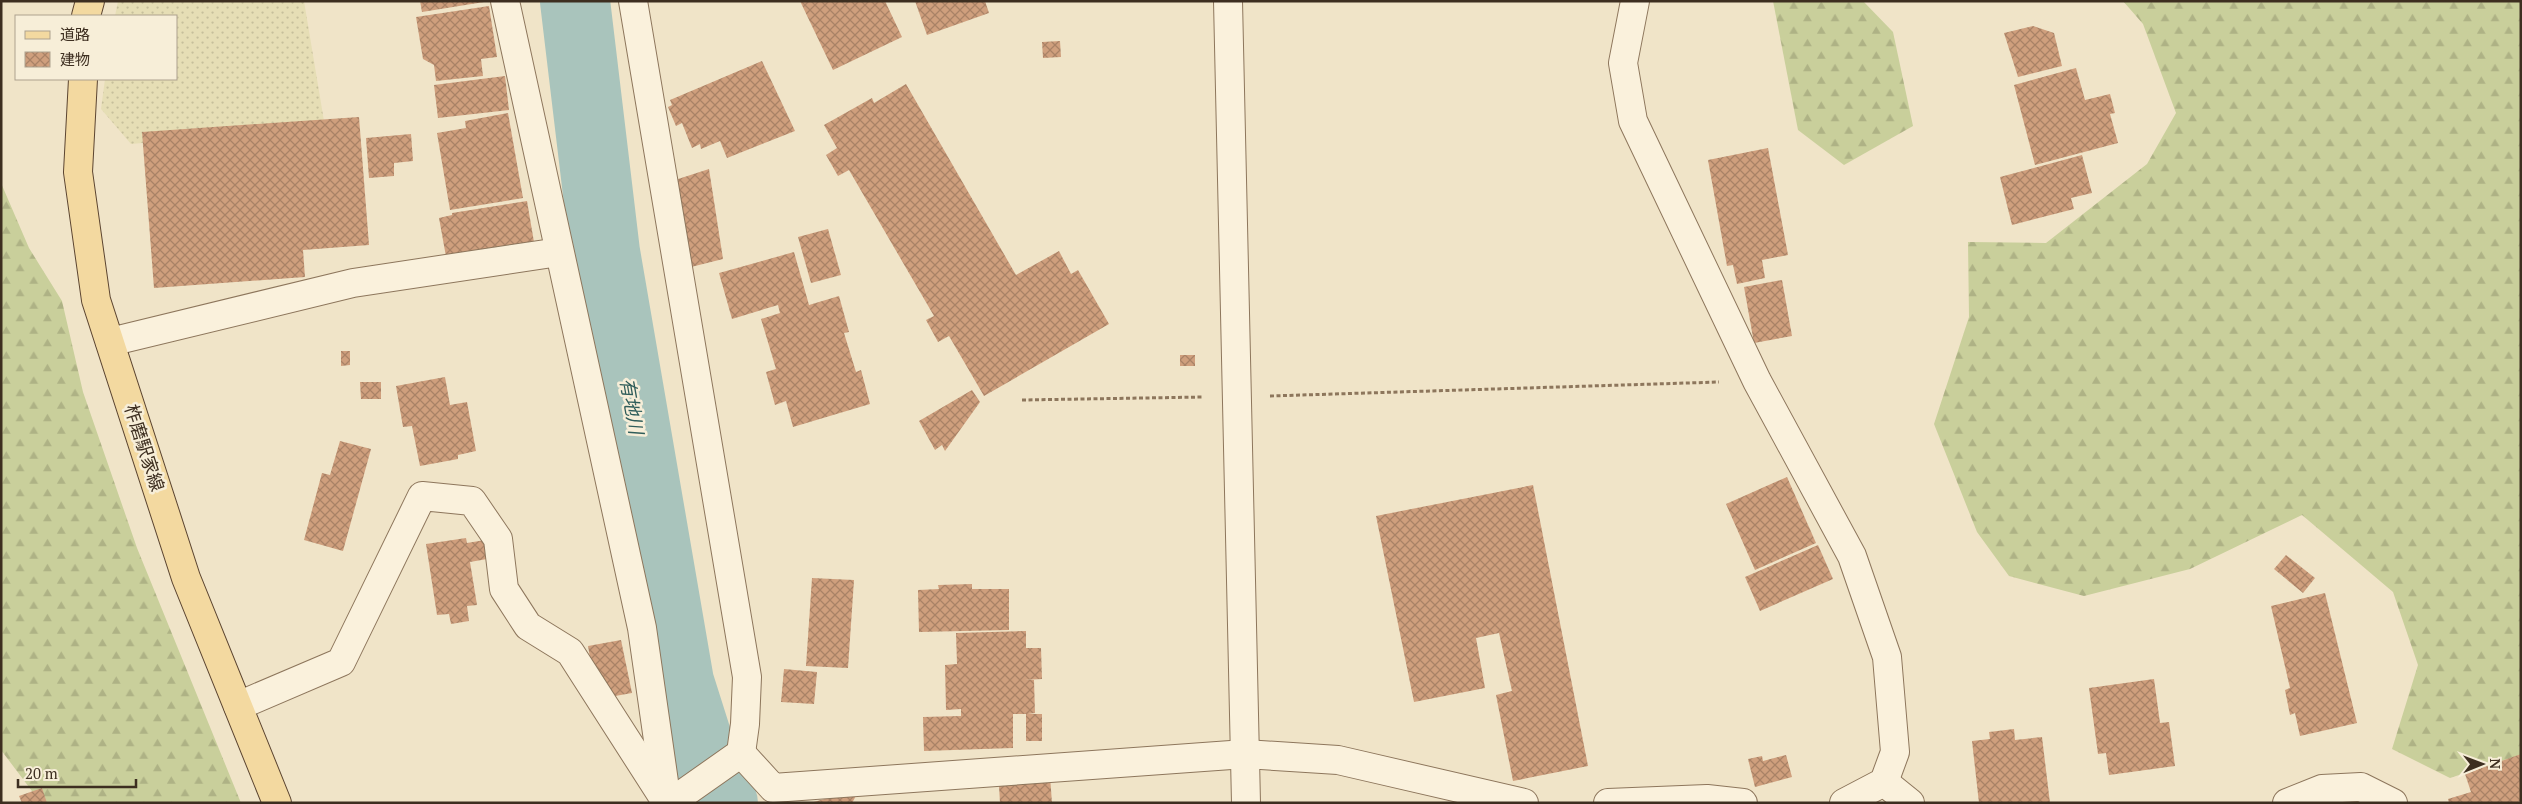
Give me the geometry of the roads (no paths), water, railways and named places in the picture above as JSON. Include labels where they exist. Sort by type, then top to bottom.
[{"type":"main road","points":[[86,15],[90,1]]},
{"type":"main road","name":"柞磨駅家線","points":[[83,80],[78,172],[96,300],[186,578],[277,803]]},
{"type":"street","points":[[504,1],[642,628],[668,803]]},
{"type":"street","points":[[633,1],[747,677],[745,724],[741,753],[668,803]]},
{"type":"street","points":[[1228,1],[1246,803]]},
{"type":"street","points":[[1635,1],[1623,63],[1633,121],[1757,381],[1852,556],[1887,657],[1895,752],[1884,782],[1844,803]]},
{"type":"street","points":[[110,342],[353,283],[559,252]]},
{"type":"street","points":[[238,706],[341,662],[422,496],[472,501],[498,538],[504,589],[523,619],[528,626],[570,652],[668,803]]},
{"type":"street","points":[[741,753],[773,788],[1244,754],[1338,760],[1524,803]]},
{"type":"street","points":[[1884,782],[1910,803]]},
{"type":"street","points":[[2287,803],[2322,789],[2361,787],[2393,803]]},
{"type":"street","points":[[1608,803],[1707,800],[1743,803]]},
{"type":"waterway","name":"有地川","points":[[575,1],[605,252],[679,682],[698,742],[723,803]]}]
